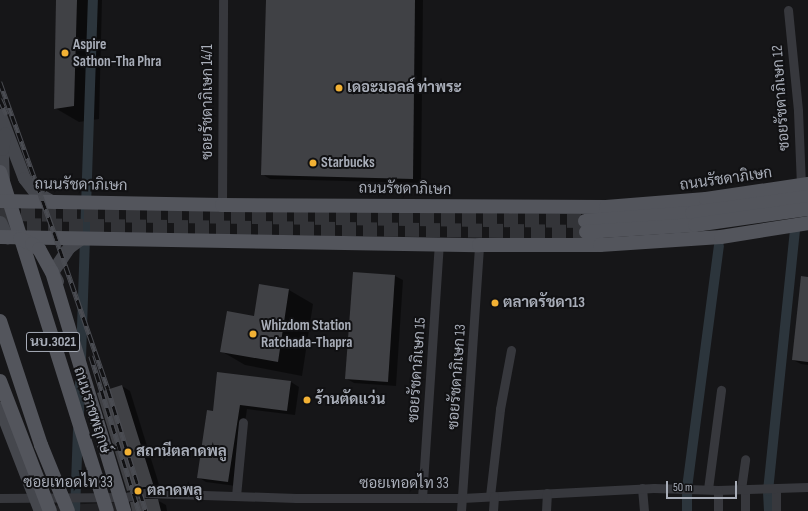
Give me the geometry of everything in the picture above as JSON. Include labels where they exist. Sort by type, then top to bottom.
[{"type":"main road","points":[[0,115],[24,178],[35,192],[53,202]]},
{"type":"main road","points":[[0,190],[4,178],[1,151],[5,131]]},
{"type":"main road","name":"ถนนราชพฤกษ์","points":[[0,172],[107,511]]},
{"type":"main road","name":"ถนนรัชดาภิเษก","points":[[0,201],[222,205],[606,207],[706,200],[806,189]]},
{"type":"main road","points":[[806,189],[692,213],[586,226],[695,225],[808,209]]},
{"type":"main road","points":[[0,222],[2,238]]},
{"type":"main road","points":[[2,238],[479,245],[600,245],[680,241],[764,231],[808,223]]},
{"type":"main road","points":[[2,238],[25,240],[36,247],[52,272],[124,511]]},
{"type":"main road","points":[[52,272],[69,247],[80,239]]},
{"type":"main road","name":"ถนนราชพฤกษ์","points":[[52,272],[68,307],[130,511]]},
{"type":"main road","name":"นบ.3021","points":[[0,321],[41,445],[68,511]]},
{"type":"main road","points":[[0,381],[50,511]]},
{"type":"main road","points":[[0,408],[40,511]]},
{"type":"street","name":"ซอยรัชดาภิเษก 14/1","points":[[222,0],[222,205]]},
{"type":"street","name":"ซอยรัชดาภิเษก 12","points":[[788,10],[806,189]]},
{"type":"street","name":"ซอยรัชดาภิเษก 15","points":[[422,498],[439,244]]},
{"type":"street","name":"ซอยรัชดาภิเษก 13","points":[[461,511],[479,245]]},
{"type":"street","points":[[493,511],[492,496],[500,409],[511,350]]},
{"type":"street","points":[[708,489],[721,390]]},
{"type":"street","points":[[236,496],[243,422]]},
{"type":"street","points":[[745,459],[743,489],[745,511]]},
{"type":"street","name":"ซอยเทอดไท 33","points":[[0,498],[126,497],[145,493],[236,496],[462,498],[642,488],[718,490],[808,487]]},
{"type":"street","points":[[642,488],[644,511]]},
{"type":"street","points":[[776,488],[776,511]]},
{"type":"street","points":[[718,490],[718,511]]},
{"type":"street","points":[[546,511],[547,493]]},
{"type":"shaded area","points":[[125,502],[128,511],[46,511],[44,506]]},
{"type":"building","name":"Aspire Sathon-Tha Phra","points":[[56,0],[77,0],[74,106],[54,109]]},
{"type":"building","name":"เดอะมอลล์ ท่าพระ","points":[[266,0],[415,0],[413,179],[261,175]]},
{"type":"building","points":[[353,272],[395,275],[388,382],[345,379]]},
{"type":"building","points":[[801,276],[808,277],[808,362],[792,360]]},
{"type":"building","name":"Whizdom Station Ratchada-Thapra","points":[[259,284],[289,289],[278,362],[220,352],[227,311],[254,316]]},
{"type":"building","points":[[217,372],[291,381],[287,411],[240,405],[228,482],[197,478],[207,410],[213,411]]},
{"type":"building","name":"สถานีตลาดพลู","points":[[122,385],[154,487],[144,487],[127,491],[97,393]]},
{"type":"building","points":[[146,499],[158,499],[161,511],[132,511],[130,502]]},
{"type":"waterway","points":[[81,358],[93,0]]},
{"type":"waterway","points":[[769,511],[768,491],[795,230]]},
{"type":"waterway","points":[[687,511],[687,488],[719,246]]},
{"type":"waterway","points":[[79,414],[80,376]]},
{"type":"waterway","points":[[75,511],[78,430]]},
{"type":"tunnel","points":[[0,214],[585,221]]},
{"type":"tunnel","points":[[6,225],[586,232]]},
{"type":"railway","points":[[0,82],[108,389],[146,511]]},
{"type":"railway","points":[[0,99],[7,115]]},
{"type":"railway","points":[[91,356],[139,511]]},
{"type":"place","name":"Aspire Sathon-Tha Phra","points":[[65,53]]},
{"type":"place","name":"เดอะมอลล์ ท่าพระ","points":[[339,88]]},
{"type":"place","name":"Starbucks","points":[[313,163]]},
{"type":"place","name":"ตลาดรัชดา13","points":[[495,303]]},
{"type":"place","name":"Whizdom Station Ratchada-Thapra","points":[[253,334]]},
{"type":"place","name":"ร้านตัดแว่น","points":[[307,400]]},
{"type":"place","name":"สถานีตลาดพลู","points":[[128,452]]},
{"type":"place","name":"ตลาดพลู","points":[[138,491]]}]
